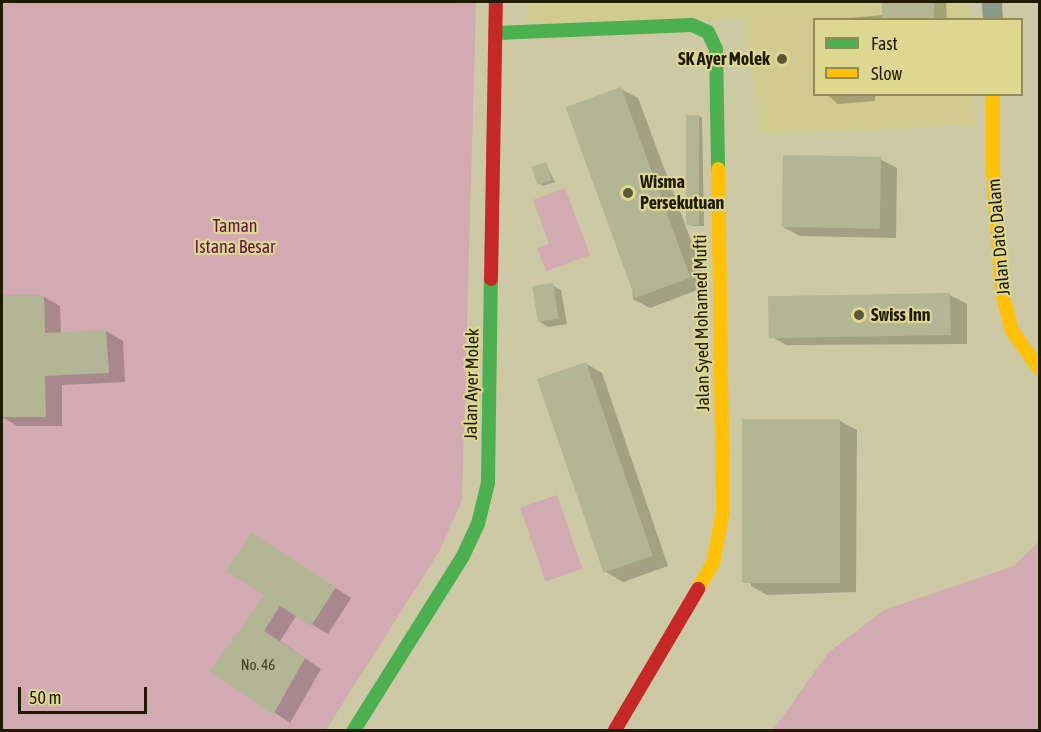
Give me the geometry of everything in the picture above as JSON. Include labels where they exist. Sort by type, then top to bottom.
[{"type":"street","name":"Jalan Ayer Molek","points":[[354,730],[463,556],[478,524],[488,483],[496,2]]},
{"type":"street","points":[[992,2],[993,18]]},
{"type":"street","name":"Jalan Syed Mohamed Mufti","points":[[495,33],[692,25],[708,32],[716,49],[723,511],[720,540],[713,563],[615,730]]},
{"type":"street","name":"Jalan Dato Dalam","points":[[993,96],[993,171],[1002,292],[1012,331],[1040,370]]},
{"type":"shaded area","name":"SK Ayer Molek","points":[[527,2],[969,2],[970,18],[813,18],[813,96],[974,96],[975,125],[760,134],[743,18],[526,24]]},
{"type":"green space","name":"Taman Istana Besar","points":[[2,2],[476,2],[462,500],[440,550],[326,730],[2,730]]},
{"type":"green space","points":[[565,188],[590,255],[546,271],[537,248],[549,244],[533,200]]},
{"type":"green space","points":[[557,495],[582,569],[546,581],[520,508]]},
{"type":"green space","points":[[1039,541],[1039,730],[773,730],[828,653],[884,610],[1014,566]]},
{"type":"building","points":[[882,2],[934,2],[934,18],[882,18]]},
{"type":"building","name":"Wisma Persekutuan","points":[[621,87],[690,278],[635,298],[566,107]]},
{"type":"building","points":[[686,115],[699,115],[699,225],[686,225]]},
{"type":"building","points":[[783,155],[881,157],[880,229],[782,227]]},
{"type":"building","points":[[546,162],[552,180],[538,185],[532,167]]},
{"type":"building","points":[[553,283],[559,319],[538,322],[532,286]]},
{"type":"building","name":"Swiss Inn","points":[[950,293],[951,335],[769,338],[768,296]]},
{"type":"building","points":[[2,295],[44,295],[45,333],[106,330],[109,373],[45,376],[46,417],[2,417]]},
{"type":"building","points":[[586,362],[653,556],[604,573],[537,379]]},
{"type":"building","points":[[742,419],[840,419],[840,583],[742,583]]},
{"type":"building","points":[[251,532],[336,587],[311,626],[280,606],[264,631],[305,658],[273,715],[210,671],[264,595],[226,571]]},
{"type":"traffic: fast","points":[[495,33],[692,25],[708,32],[716,49],[718,169]]},
{"type":"traffic: fast","points":[[354,730],[463,556],[478,524],[488,483],[491,279]]},
{"type":"traffic: slow","points":[[993,96],[993,171],[1002,292],[1012,331],[1040,370]]},
{"type":"traffic: slow","points":[[698,589],[713,563],[723,511],[718,169]]},
{"type":"traffic: jam","points":[[491,279],[496,2]]},
{"type":"traffic: jam","points":[[615,730],[698,589]]},
{"type":"place","name":"SK Ayer Molek","points":[[782,59]]},
{"type":"place","name":"Wisma Persekutuan","points":[[628,193]]},
{"type":"place","name":"Swiss Inn","points":[[859,315]]}]
